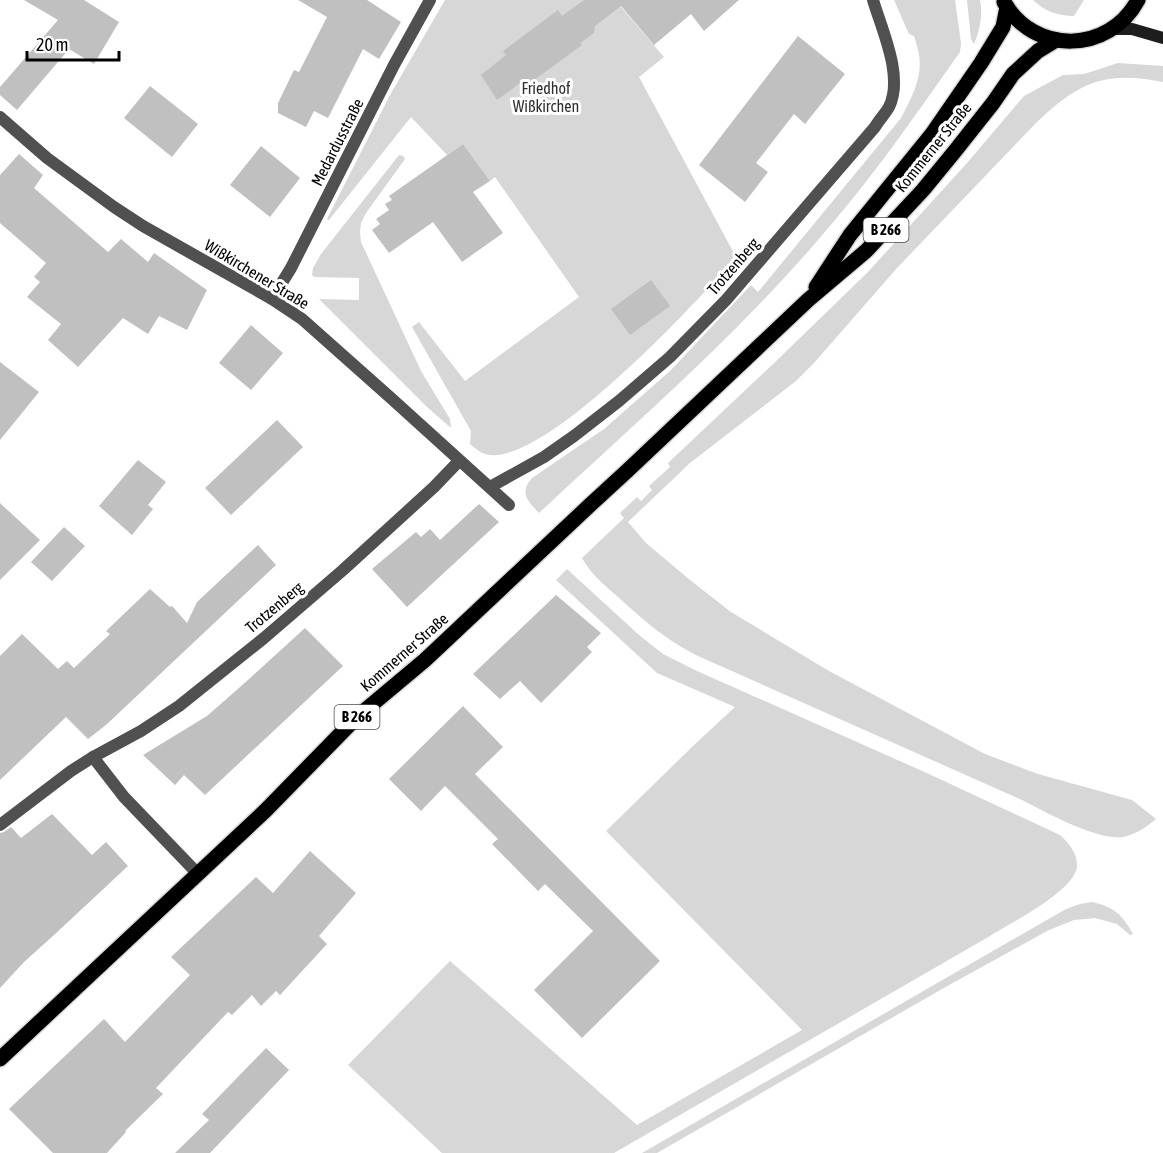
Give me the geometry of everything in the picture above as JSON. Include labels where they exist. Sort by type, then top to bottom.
[{"type":"main road","name":"B 266","points":[[1005,4],[1013,15],[1037,34],[1056,40],[1076,41],[1096,37],[1112,29],[1126,17],[1138,0]]},
{"type":"main road","name":"Kommerner Straße","points":[[808,300],[850,235],[932,134],[981,63],[1002,27],[1005,4]]},
{"type":"main road","points":[[1112,29],[1132,29],[1163,38]]},
{"type":"main road","name":"Kommerner Straße","points":[[0,1059],[265,811],[357,717],[425,660],[808,300],[866,251],[923,190],[993,103],[1013,74],[1038,51],[1056,40]]},
{"type":"street","name":"Medardusstraße","points":[[272,299],[291,268],[394,65],[430,0]]},
{"type":"street","name":"Trotzenberg","points":[[490,487],[543,457],[574,436],[670,357],[726,300],[874,127],[889,106],[894,77],[891,58],[873,0]]},
{"type":"street","name":"Wißkirchener Straße","points":[[0,117],[46,158],[114,207],[143,226],[272,299],[302,319],[509,505]]},
{"type":"street","name":"Trotzenberg","points":[[0,825],[51,785],[93,757],[141,731],[179,706],[255,645],[351,562],[434,487],[459,461]]},
{"type":"street","points":[[93,757],[124,797],[198,874]]},
{"type":"green space","name":"Friedhof Wißkirchen","points":[[445,0],[615,0],[664,57],[639,77],[736,257],[656,342],[618,378],[580,410],[543,436],[510,452],[485,454],[470,444],[471,431],[412,327],[419,322],[465,381],[579,297],[495,177],[490,181],[463,144],[447,155],[411,117],[327,220],[390,95]]},
{"type":"green space","points":[[894,0],[955,0],[961,43],[960,52],[874,171],[786,277],[682,380],[539,513],[526,497],[526,488],[532,478],[604,429],[670,371],[751,285],[758,292],[901,118],[915,88],[920,63],[914,36],[909,34]]},
{"type":"green space","points":[[967,0],[980,0],[980,22],[974,44],[971,39]]},
{"type":"green space","points":[[1033,0],[1084,0],[1074,16],[1052,12]]},
{"type":"green space","points":[[1118,63],[1163,66],[1163,82],[1124,78],[1108,79],[1079,89],[1051,109],[897,268],[796,381],[690,463],[628,522],[646,543],[731,612],[829,671],[985,754],[1038,774],[1132,800],[1156,819],[1133,834],[1112,837],[1100,835],[1072,824],[698,656],[666,637],[637,614],[598,579],[582,558],[624,518],[620,513],[637,497],[641,501],[652,490],[649,486],[670,467],[668,463],[867,273],[967,163],[1024,96],[1063,75],[1084,74]]},
{"type":"green space","points":[[399,155],[405,159],[361,223],[361,242],[421,371],[450,419],[451,428],[319,299],[359,300],[359,278],[314,277],[312,275],[313,268],[321,254]]},
{"type":"green space","points":[[567,569],[663,654],[1060,835],[1072,849],[1077,867],[1065,886],[1026,915],[614,1153],[442,1153],[348,1065],[450,961],[637,1125],[802,1030],[606,831],[735,707],[657,673],[556,580]]},
{"type":"green space","points":[[1092,902],[1117,912],[1133,934],[1130,935],[1117,924],[1095,918],[1074,920],[1049,930],[657,1153],[642,1153],[1066,909]]},
{"type":"building","points":[[24,0],[84,0],[119,22],[94,64],[69,49],[17,110],[0,95],[0,87],[58,20]]},
{"type":"building","points":[[298,0],[367,0],[401,22],[379,59],[363,49],[328,118],[314,111],[306,127],[278,113],[278,103],[294,70],[299,72],[327,17]]},
{"type":"building","points":[[584,0],[739,0],[704,31],[691,14],[654,45],[621,6],[595,26],[594,33],[580,43],[582,45],[526,86],[523,81],[497,100],[481,75],[506,55],[503,51],[558,10],[562,16]]},
{"type":"building","points":[[798,36],[845,74],[805,124],[794,114],[756,163],[768,172],[745,202],[699,165]]},
{"type":"building","points":[[150,86],[198,124],[172,157],[124,118]]},
{"type":"building","points":[[463,144],[490,181],[473,192],[503,233],[462,262],[433,222],[389,253],[372,230],[380,224],[376,219],[389,210],[385,204],[392,200],[389,196]]},
{"type":"building","points":[[261,146],[300,178],[270,217],[230,185]]},
{"type":"building","points":[[19,154],[43,175],[34,188],[108,252],[121,239],[148,262],[154,253],[207,290],[187,330],[159,316],[148,334],[123,318],[78,367],[48,340],[61,324],[27,297],[40,282],[34,277],[46,263],[0,223],[0,175]]},
{"type":"building","points":[[651,280],[670,306],[630,335],[611,309]]},
{"type":"building","points":[[251,325],[283,353],[251,390],[219,363]]},
{"type":"building","points":[[0,362],[39,392],[0,440]]},
{"type":"building","points":[[277,420],[303,447],[231,515],[205,488]]},
{"type":"building","points":[[138,460],[166,482],[148,505],[153,509],[132,535],[99,506]]},
{"type":"building","points":[[0,503],[40,540],[0,580]]},
{"type":"building","points":[[479,504],[499,522],[407,607],[372,569],[416,532],[421,537],[430,529],[440,540]]},
{"type":"building","points":[[64,527],[85,546],[52,581],[31,562]]},
{"type":"building","points":[[258,545],[276,565],[106,725],[88,739],[66,717],[0,780],[0,656],[22,634],[58,669],[67,661],[74,668],[110,634],[106,631],[150,589],[170,607],[172,606],[187,623],[197,602]]},
{"type":"building","points":[[556,595],[601,633],[587,647],[592,652],[541,703],[520,681],[500,699],[473,674]]},
{"type":"building","points":[[305,628],[343,666],[205,795],[184,775],[175,785],[143,755],[207,716]]},
{"type":"building","points":[[463,706],[503,747],[475,774],[660,961],[582,1038],[534,990],[593,931],[545,884],[538,891],[492,844],[498,839],[445,786],[421,811],[389,779]]},
{"type":"building","points":[[52,814],[92,855],[106,842],[128,866],[24,962],[0,988],[0,833],[11,827],[21,838]]},
{"type":"building","points":[[310,851],[356,893],[319,936],[327,944],[280,995],[276,991],[261,1006],[252,995],[232,1015],[228,1012],[156,1088],[163,1094],[125,1131],[107,1153],[53,1153],[9,1109],[104,1019],[125,1042],[190,975],[171,957],[256,877],[273,893]]},
{"type":"building","points":[[266,1048],[289,1070],[210,1153],[175,1153],[209,1120],[202,1114]]}]
